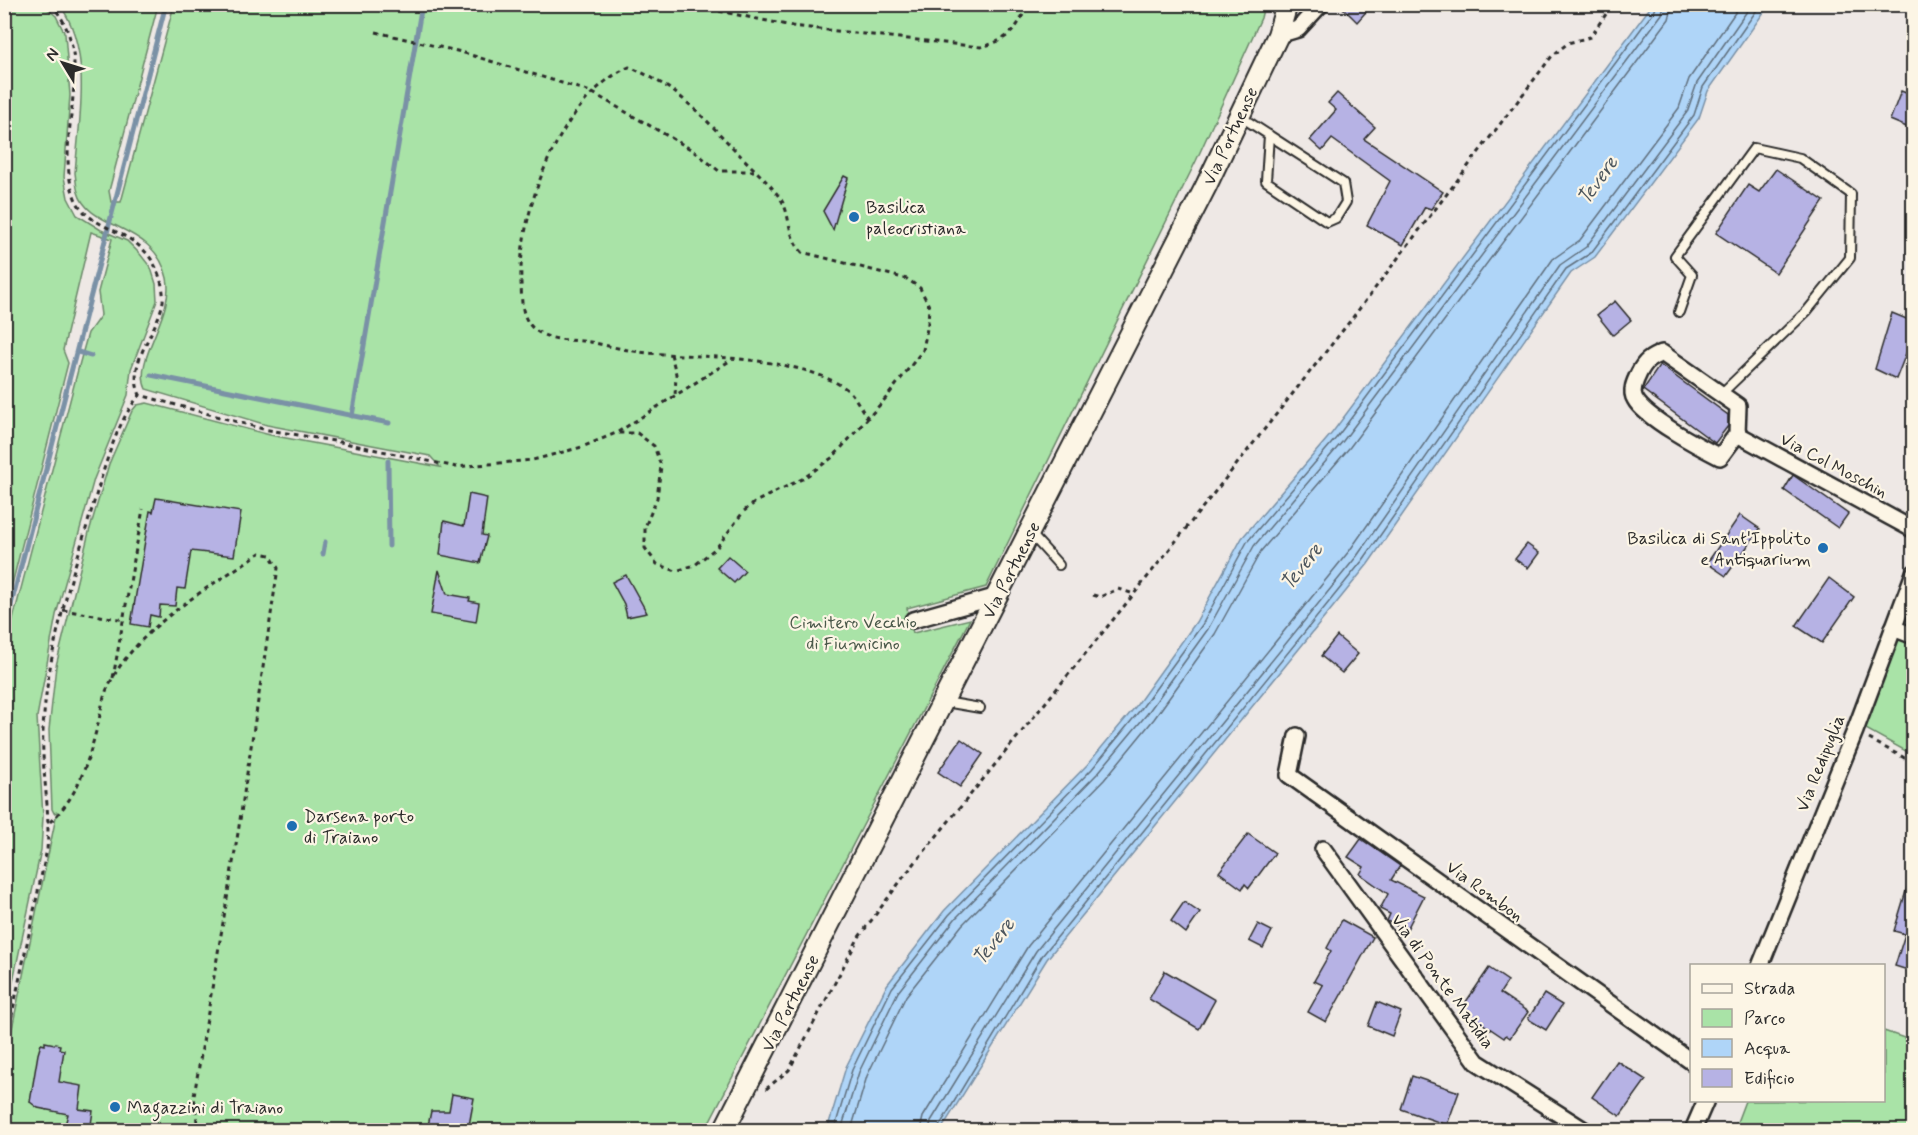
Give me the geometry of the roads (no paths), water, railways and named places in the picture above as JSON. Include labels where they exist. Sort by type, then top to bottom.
[{"type":"street","name":"Via Portuense","points":[[724,1131],[1030,533],[1239,116],[1278,35],[1287,4]]},
{"type":"street","points":[[1278,35],[1298,29],[1321,4]]},
{"type":"street","points":[[1662,353],[1738,406],[1737,434],[1720,457],[1694,444],[1647,412],[1634,399],[1633,384],[1645,360],[1662,353]]},
{"type":"street","name":"Via Col Moschin","points":[[1737,434],[1914,530]]},
{"type":"street","name":"Via Redipuglia","points":[[1761,964],[1855,731],[1914,573]]},
{"type":"street","points":[[913,620],[998,596]]},
{"type":"street","points":[[1893,628],[1914,636]]},
{"type":"street","name":"Via Rombon","points":[[1297,736],[1289,775],[1690,1061]]},
{"type":"street","name":"Via di Ponte Matidia","points":[[1323,849],[1477,1062],[1584,1131]]},
{"type":"street","points":[[1693,1131],[1706,1102]]},
{"type":"lane","points":[[1239,116],[1269,135],[1343,183],[1346,202],[1336,218],[1327,222],[1266,181],[1269,135]]},
{"type":"lane","points":[[1679,312],[1692,275],[1675,256],[1754,148],[1800,158],[1851,194],[1850,258],[1807,310],[1721,394]]},
{"type":"lane","points":[[1030,533],[1059,564]]},
{"type":"lane","points":[[944,702],[980,708]]},
{"type":"water","name":"Tevere","points":[[1652,5],[1769,5],[1708,91],[1699,118],[1595,257],[1571,273],[1368,564],[1047,959],[941,1130],[827,1130],[846,1067],[887,985],[944,911],[1087,765],[1136,706],[1196,622],[1242,538],[1332,433]]},
{"type":"waterway","points":[[4,632],[166,4]]},
{"type":"waterway","points":[[352,416],[422,4]]},
{"type":"waterway","points":[[78,352],[91,356]]},
{"type":"waterway","points":[[151,375],[389,423]]},
{"type":"waterway","points":[[388,461],[389,546]]},
{"type":"waterway","points":[[323,554],[325,542]]},
{"type":"place","name":"Basilica paleocristiana","points":[[854,217]]},
{"type":"place","name":"Basilica di Sant'Ippolito e Antiquarium","points":[[1823,548]]},
{"type":"place","name":"Darsena porto di Traiano","points":[[292,826]]},
{"type":"place","name":"Magazzini di Traiano","points":[[115,1107]]},
{"type":"park label","name":"Cimitero Vecchio di Fiumicino","points":[[853,632]]}]
